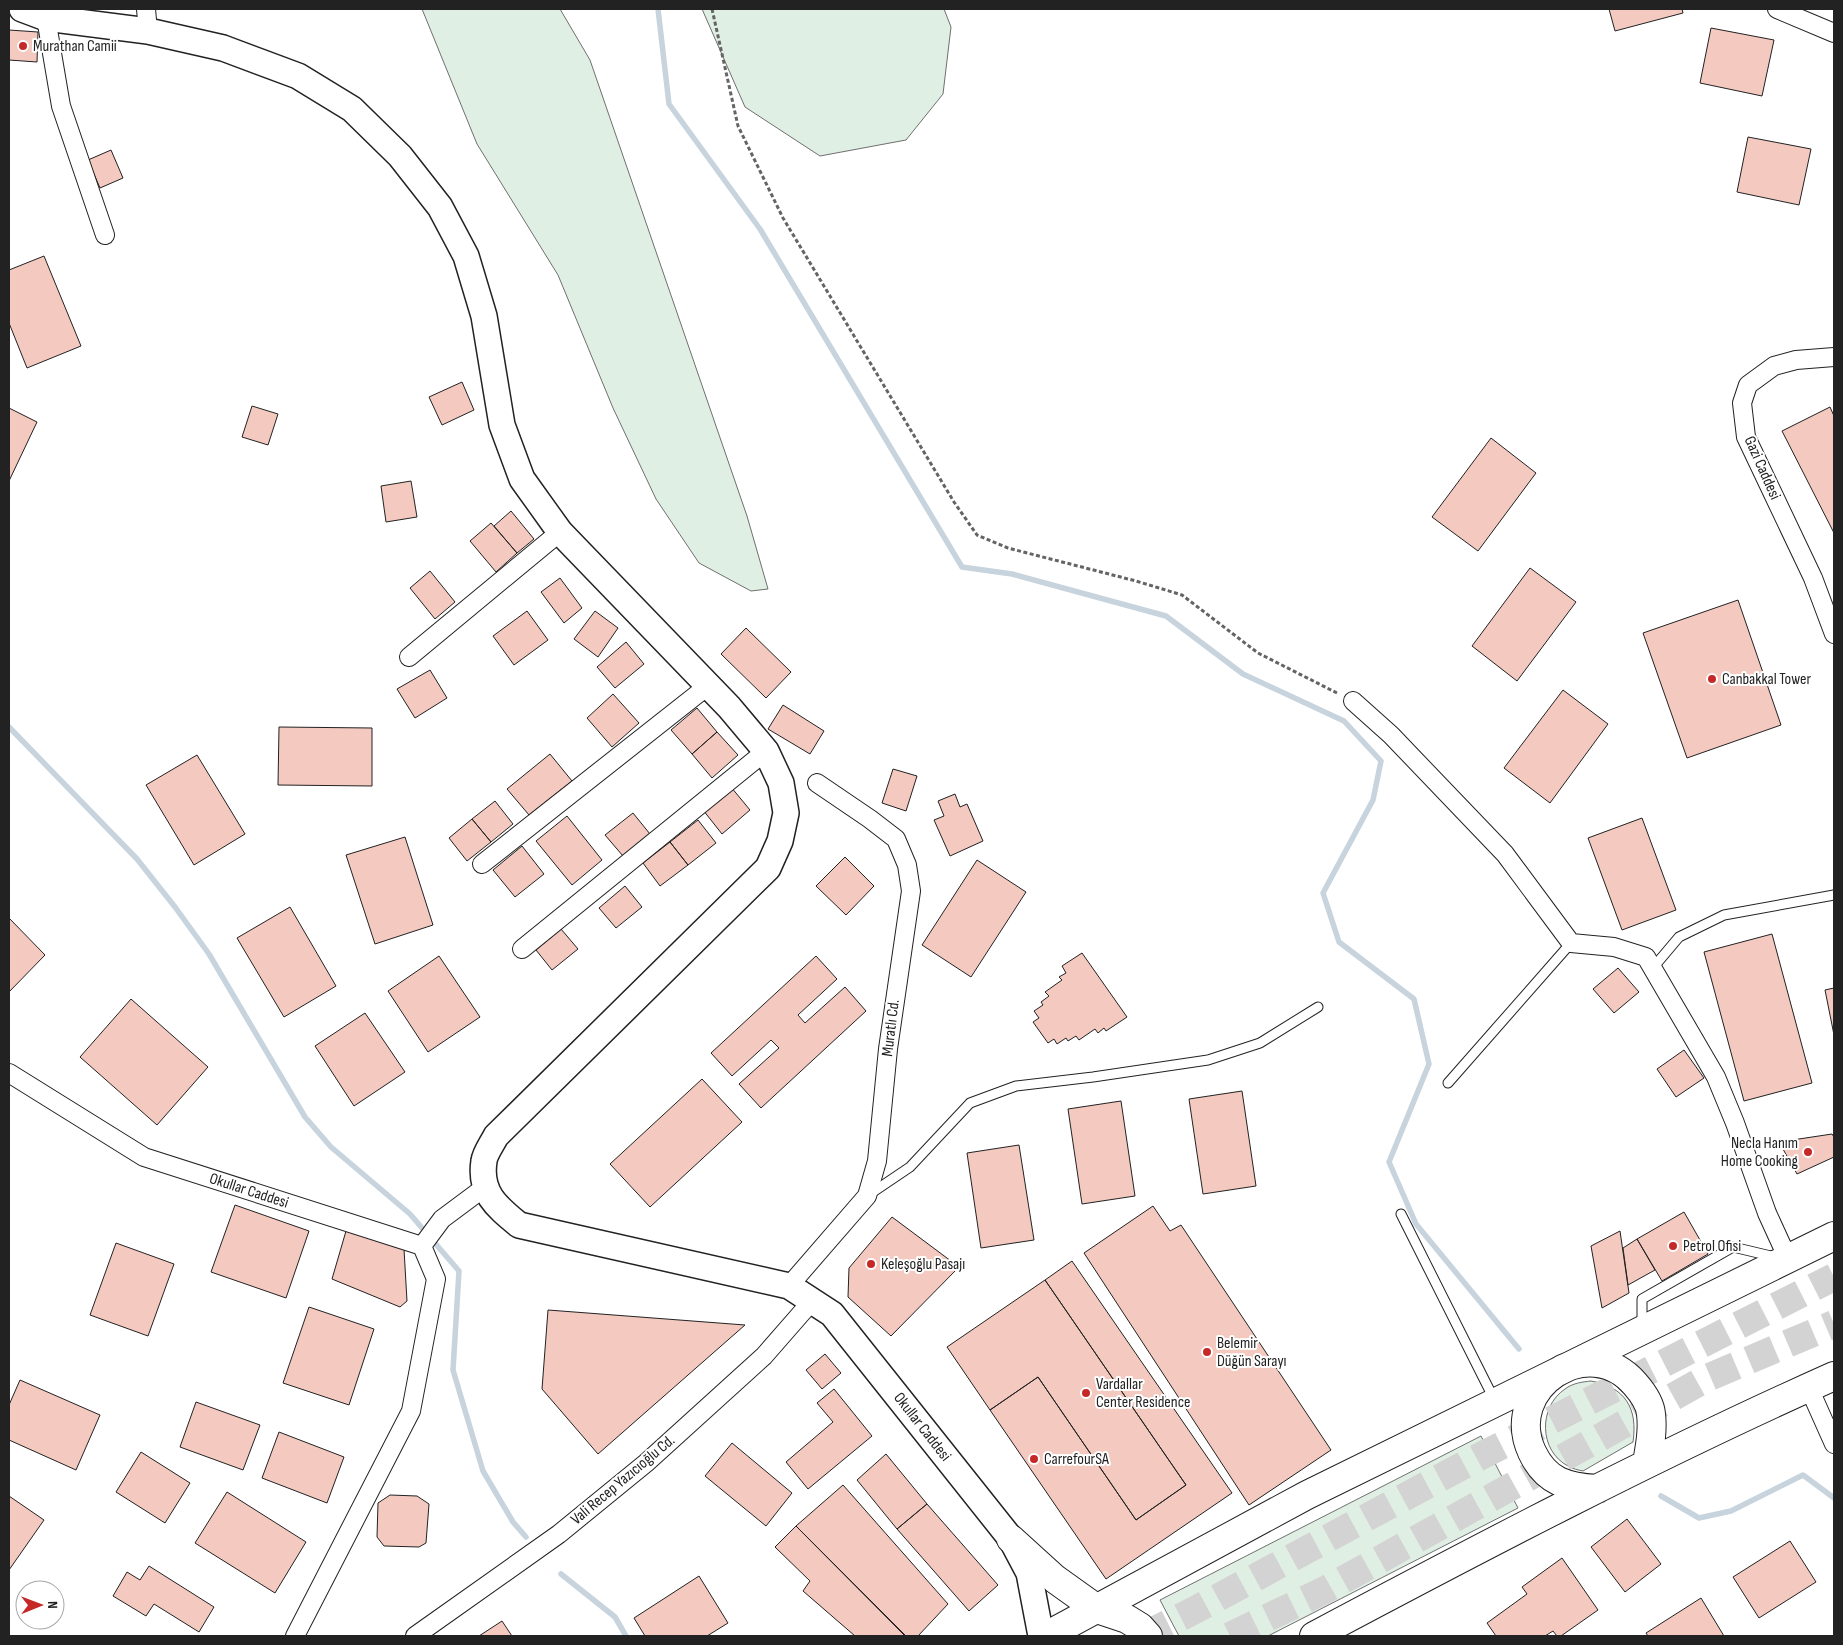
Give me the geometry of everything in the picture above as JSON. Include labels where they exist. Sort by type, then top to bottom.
[{"type":"highway","points":[[1046,1636],[1307,1495],[1834,1236]]},
{"type":"highway","points":[[1597,1489],[1572,1487],[1552,1478],[1537,1462],[1528,1442],[1526,1421],[1531,1400],[1544,1382],[1564,1368],[1579,1363],[1597,1363],[1615,1368],[1630,1378],[1642,1392],[1651,1412],[1652,1434],[1647,1463]]},
{"type":"highway","points":[[1329,1633],[1460,1559],[1647,1463],[1834,1376]]},
{"type":"highway","points":[[1011,1539],[1055,1579],[1097,1609],[1127,1619],[1140,1627],[1148,1636]]},
{"type":"street","points":[[22,9],[46,18],[147,20],[298,76],[352,110],[400,156],[440,207],[466,256],[484,316],[502,426],[522,478],[560,532],[709,685],[766,751],[781,783],[786,813],[780,841],[768,868],[496,1136],[484,1160],[485,1187],[496,1207],[519,1225],[789,1286]]},
{"type":"street","points":[[1777,9],[1834,32]]},
{"type":"street","points":[[46,18],[60,106],[105,235]]},
{"type":"street","name":"Gazi Caddesi","points":[[1834,357],[1796,360],[1774,366],[1748,386],[1742,403],[1746,437],[1813,578],[1834,634]]},
{"type":"street","points":[[409,656],[560,532]]},
{"type":"street","points":[[482,864],[709,685]]},
{"type":"street","points":[[1353,701],[1391,735],[1505,854],[1571,943],[1614,947],[1646,957],[1716,1077],[1735,1123],[1767,1213],[1788,1259]]},
{"type":"street","points":[[522,949],[766,751]]},
{"type":"street","name":"Muratlı Cd.","points":[[789,1286],[867,1196],[877,1161],[888,1049],[911,891],[907,865],[896,839],[817,783]]},
{"type":"street","name":"Okullar Caddesi","points":[[9,1073],[144,1157],[422,1246]]},
{"type":"street","points":[[295,1636],[350,1533],[411,1411],[436,1279],[422,1246],[442,1219],[485,1187]]},
{"type":"street","name":"Okullar Caddesi","points":[[789,1286],[822,1308],[1011,1539],[1029,1573],[1041,1636]]},
{"type":"street","name":"Vali Recep Yazıcıoğlu Cd.","points":[[415,1636],[559,1534],[646,1463],[764,1356],[822,1308]]},
{"type":"street","points":[[1809,1388],[1834,1444]]},
{"type":"lane","points":[[1652,969],[1679,937],[1724,915],[1834,896]]},
{"type":"lane","points":[[1448,1083],[1571,943]]},
{"type":"lane","points":[[867,1196],[910,1167],[970,1103],[1016,1086],[1094,1077],[1208,1060],[1260,1043],[1318,1007]]},
{"type":"lane","points":[[1401,1214],[1495,1402]]},
{"type":"path","points":[[712,9],[738,126],[783,218],[954,502],[977,535],[1008,548],[1136,581],[1182,595],[1258,653],[1353,701]]},
{"type":"green space","points":[[422,9],[560,9],[590,60],[747,516],[768,589],[751,591],[699,563],[656,499],[613,408],[558,275],[477,144]]},
{"type":"green space","points":[[702,9],[944,9],[951,27],[943,94],[906,140],[820,156],[745,107]]},
{"type":"green space","points":[[1591,1381],[1613,1388],[1627,1401],[1633,1419],[1633,1442],[1583,1471],[1574,1469],[1558,1459],[1547,1440],[1546,1417],[1556,1397],[1565,1389],[1574,1384]]},
{"type":"green space","points":[[1481,1436],[1518,1508],[1268,1636],[1179,1636],[1160,1600]]},
{"type":"building","points":[[1609,9],[1682,9],[1683,13],[1615,31]]},
{"type":"building","points":[[1711,28],[1774,40],[1762,96],[1700,83]]},
{"type":"building","name":"Murathan Camii","points":[[9,30],[38,32],[37,62],[9,60]]},
{"type":"building","points":[[1748,137],[1811,149],[1799,205],[1737,192]]},
{"type":"building","points":[[111,150],[123,178],[100,188],[88,160]]},
{"type":"building","points":[[44,256],[81,346],[27,368],[9,323],[9,270]]},
{"type":"building","points":[[462,382],[474,410],[442,425],[429,397]]},
{"type":"building","points":[[252,406],[278,414],[268,445],[242,437]]},
{"type":"building","points":[[1830,407],[1834,416],[1834,533],[1782,431]]},
{"type":"building","points":[[9,408],[37,422],[9,481]]},
{"type":"building","points":[[1491,438],[1536,473],[1478,551],[1432,517]]},
{"type":"building","points":[[411,481],[417,517],[386,522],[381,486]]},
{"type":"building","points":[[511,511],[534,539],[517,553],[494,526]]},
{"type":"building","points":[[491,523],[517,553],[496,572],[470,541]]},
{"type":"building","points":[[1530,568],[1576,602],[1517,681],[1472,646]]},
{"type":"building","points":[[430,571],[455,602],[435,619],[410,588]]},
{"type":"building","points":[[560,578],[582,608],[564,623],[541,592]]},
{"type":"building","name":"Canbakkal Tower","points":[[1738,600],[1781,725],[1687,758],[1643,633]]},
{"type":"building","points":[[527,611],[548,640],[514,665],[493,636]]},
{"type":"building","points":[[595,611],[618,628],[598,657],[574,639]]},
{"type":"building","points":[[746,628],[791,672],[766,698],[721,654]]},
{"type":"building","points":[[626,642],[644,664],[615,688],[597,667]]},
{"type":"building","points":[[430,670],[447,698],[415,718],[397,689]]},
{"type":"building","points":[[1563,690],[1608,724],[1550,803],[1504,768]]},
{"type":"building","points":[[613,694],[639,723],[612,747],[587,718]]},
{"type":"building","points":[[783,705],[824,731],[810,754],[768,729]]},
{"type":"building","points":[[697,708],[717,732],[692,754],[671,730]]},
{"type":"building","points":[[279,727],[372,728],[372,786],[278,785]]},
{"type":"building","points":[[717,732],[738,755],[712,778],[692,754]]},
{"type":"building","points":[[550,754],[572,781],[529,815],[507,789]]},
{"type":"building","points":[[197,755],[245,834],[194,865],[146,785]]},
{"type":"building","points":[[893,769],[917,776],[906,811],[882,803]]},
{"type":"building","points":[[731,787],[750,810],[722,834],[703,810]]},
{"type":"building","points":[[955,794],[960,807],[967,804],[983,841],[950,856],[934,820],[944,816],[938,801]]},
{"type":"building","points":[[495,801],[513,824],[491,842],[472,819]]},
{"type":"building","points":[[633,813],[650,834],[623,856],[605,835]]},
{"type":"building","points":[[567,816],[602,860],[572,885],[536,841]]},
{"type":"building","points":[[1642,818],[1676,910],[1622,930],[1588,838]]},
{"type":"building","points":[[472,819],[491,842],[467,861],[449,838]]},
{"type":"building","points":[[698,820],[716,843],[688,865],[670,842]]},
{"type":"building","points":[[405,837],[433,925],[375,944],[346,855]]},
{"type":"building","points":[[670,842],[688,865],[660,886],[643,863]]},
{"type":"building","points":[[522,846],[544,874],[515,897],[493,870]]},
{"type":"building","points":[[845,857],[874,886],[846,915],[816,886]]},
{"type":"building","points":[[977,860],[1026,892],[971,977],[922,945]]},
{"type":"building","points":[[625,886],[642,907],[616,928],[599,908]]},
{"type":"building","points":[[290,907],[336,986],[284,1017],[237,938]]},
{"type":"building","points":[[9,918],[45,955],[9,992]]},
{"type":"building","points":[[561,929],[578,949],[552,970],[536,950]]},
{"type":"building","points":[[1772,934],[1812,1083],[1744,1101],[1704,952]]},
{"type":"building","points":[[1082,953],[1127,1017],[1106,1031],[1104,1028],[1098,1033],[1095,1029],[1079,1040],[1076,1036],[1068,1041],[1066,1038],[1057,1044],[1054,1039],[1048,1043],[1033,1022],[1039,1018],[1034,1011],[1043,1005],[1041,1002],[1049,996],[1045,992],[1062,980],[1059,977],[1066,973],[1062,966]]},
{"type":"building","points":[[439,956],[480,1017],[428,1052],[388,991]]},
{"type":"building","points":[[816,956],[837,979],[798,1015],[805,1023],[845,987],[866,1011],[761,1108],[739,1084],[779,1048],[771,1040],[732,1076],[711,1053]]},
{"type":"building","points":[[1618,968],[1639,992],[1614,1013],[1593,989]]},
{"type":"building","points":[[1834,988],[1834,1035],[1825,990]]},
{"type":"building","points":[[131,999],[208,1067],[157,1125],[80,1057]]},
{"type":"building","points":[[365,1013],[405,1072],[354,1106],[315,1046]]},
{"type":"building","points":[[1684,1050],[1704,1078],[1676,1097],[1657,1069]]},
{"type":"building","points":[[702,1079],[742,1122],[650,1207],[610,1164]]},
{"type":"building","points":[[1242,1091],[1256,1186],[1203,1194],[1189,1099]]},
{"type":"building","points":[[1121,1101],[1135,1196],[1082,1204],[1068,1109]]},
{"type":"building","points":[[1832,1134],[1834,1137],[1834,1157],[1797,1174],[1779,1142]]},
{"type":"building","points":[[1019,1145],[1034,1240],[981,1248],[967,1153]]},
{"type":"building","points":[[235,1205],[309,1231],[286,1298],[211,1272]]},
{"type":"building","name":"Belemir Düğün Sarayı","points":[[1153,1206],[1170,1231],[1181,1225],[1331,1450],[1249,1505],[1084,1253]]},
{"type":"building","points":[[1684,1212],[1708,1254],[1662,1281],[1637,1239]]},
{"type":"building","points":[[892,1217],[959,1267],[891,1336],[848,1297],[849,1268]]},
{"type":"building","points":[[346,1231],[404,1249],[407,1301],[400,1307],[332,1279]]},
{"type":"building","points":[[1620,1231],[1629,1293],[1602,1308],[1591,1246]]},
{"type":"building","points":[[1637,1239],[1655,1270],[1628,1285],[1623,1248]]},
{"type":"building","points":[[116,1243],[174,1264],[148,1336],[90,1315]]},
{"type":"building","points":[[1072,1261],[1232,1493],[1106,1579],[990,1410],[1038,1377],[1136,1520],[1186,1485],[1045,1280]]},
{"type":"building","name":"Vardallar Center Residence","points":[[1045,1280],[1186,1485],[1136,1520],[1038,1377],[990,1410],[947,1347]]},
{"type":"building","points":[[309,1307],[374,1329],[349,1405],[283,1383]]},
{"type":"building","points":[[548,1310],[745,1325],[598,1454],[542,1389]]},
{"type":"building","points":[[825,1354],[841,1373],[822,1389],[806,1370]]},
{"type":"building","points":[[20,1380],[100,1415],[76,1470],[9,1440],[9,1405]]},
{"type":"building","points":[[834,1389],[872,1436],[808,1489],[786,1462],[833,1422],[817,1403]]},
{"type":"building","points":[[196,1402],[260,1425],[243,1470],[180,1447]]},
{"type":"building","points":[[279,1432],[344,1457],[327,1503],[262,1478]]},
{"type":"building","points":[[732,1443],[792,1493],[766,1526],[705,1476]]},
{"type":"building","points":[[141,1452],[190,1483],[165,1523],[116,1492]]},
{"type":"building","points":[[886,1454],[927,1504],[897,1529],[857,1480]]},
{"type":"building","points":[[843,1485],[948,1604],[918,1636],[906,1636],[796,1526]]},
{"type":"building","points":[[227,1492],[306,1542],[275,1593],[195,1543]]},
{"type":"building","points":[[390,1495],[417,1496],[429,1504],[426,1543],[419,1547],[384,1546],[377,1537],[378,1503]]},
{"type":"building","points":[[9,1496],[44,1520],[9,1570]]},
{"type":"building","points":[[927,1504],[998,1585],[969,1611],[897,1529]]},
{"type":"building","points":[[1627,1519],[1661,1564],[1625,1592],[1591,1547]]},
{"type":"building","points":[[796,1526],[905,1636],[855,1636],[803,1591],[810,1581],[775,1547]]},
{"type":"building","points":[[1790,1541],[1816,1582],[1759,1618],[1733,1577]]},
{"type":"building","points":[[1562,1558],[1598,1610],[1561,1636],[1557,1636],[1553,1631],[1545,1636],[1496,1636],[1487,1623],[1527,1594],[1522,1587]]},
{"type":"building","points":[[149,1566],[214,1607],[199,1632],[154,1604],[146,1616],[113,1596],[127,1572],[140,1580]]},
{"type":"building","points":[[699,1576],[728,1623],[707,1636],[645,1636],[634,1618]]},
{"type":"building","points":[[1701,1598],[1724,1636],[1648,1636],[1646,1633]]},
{"type":"building","points":[[502,1621],[512,1636],[479,1636]]},
{"type":"waterway","points":[[658,9],[669,104],[760,229],[962,567],[1012,574],[1166,616],[1243,674],[1344,721],[1381,761],[1373,800],[1323,893],[1339,942],[1414,999],[1429,1064],[1389,1162],[1416,1224],[1519,1349]]},
{"type":"waterway","points":[[9,727],[137,859],[175,907],[209,954],[305,1117],[331,1147],[410,1214],[459,1271],[453,1370],[483,1471],[513,1522],[526,1537]]},
{"type":"waterway","points":[[1661,1496],[1699,1518],[1731,1511],[1803,1475],[1834,1498]]},
{"type":"waterway","points":[[561,1574],[615,1617],[626,1636]]},
{"type":"tunnel","points":[[1143,1636],[1195,1610],[1477,1458],[1834,1277]]},
{"type":"tunnel","points":[[1230,1636],[1325,1590],[1707,1378],[1834,1324]]},
{"type":"place","name":"Murathan Camii","points":[[23,46]]},
{"type":"place","name":"Canbakkal Tower","points":[[1712,679]]},
{"type":"place","name":"Necla Hanım Home Cooking","points":[[1808,1152]]},
{"type":"place","name":"Petrol Ofisi","points":[[1673,1246]]},
{"type":"place","name":"Keleşoğlu Pasajı","points":[[871,1264]]},
{"type":"place","name":"Belemir Düğün Sarayı","points":[[1207,1352]]},
{"type":"place","name":"Vardallar Center Residence","points":[[1086,1393]]},
{"type":"place","name":"CarrefourSA","points":[[1034,1459]]}]
